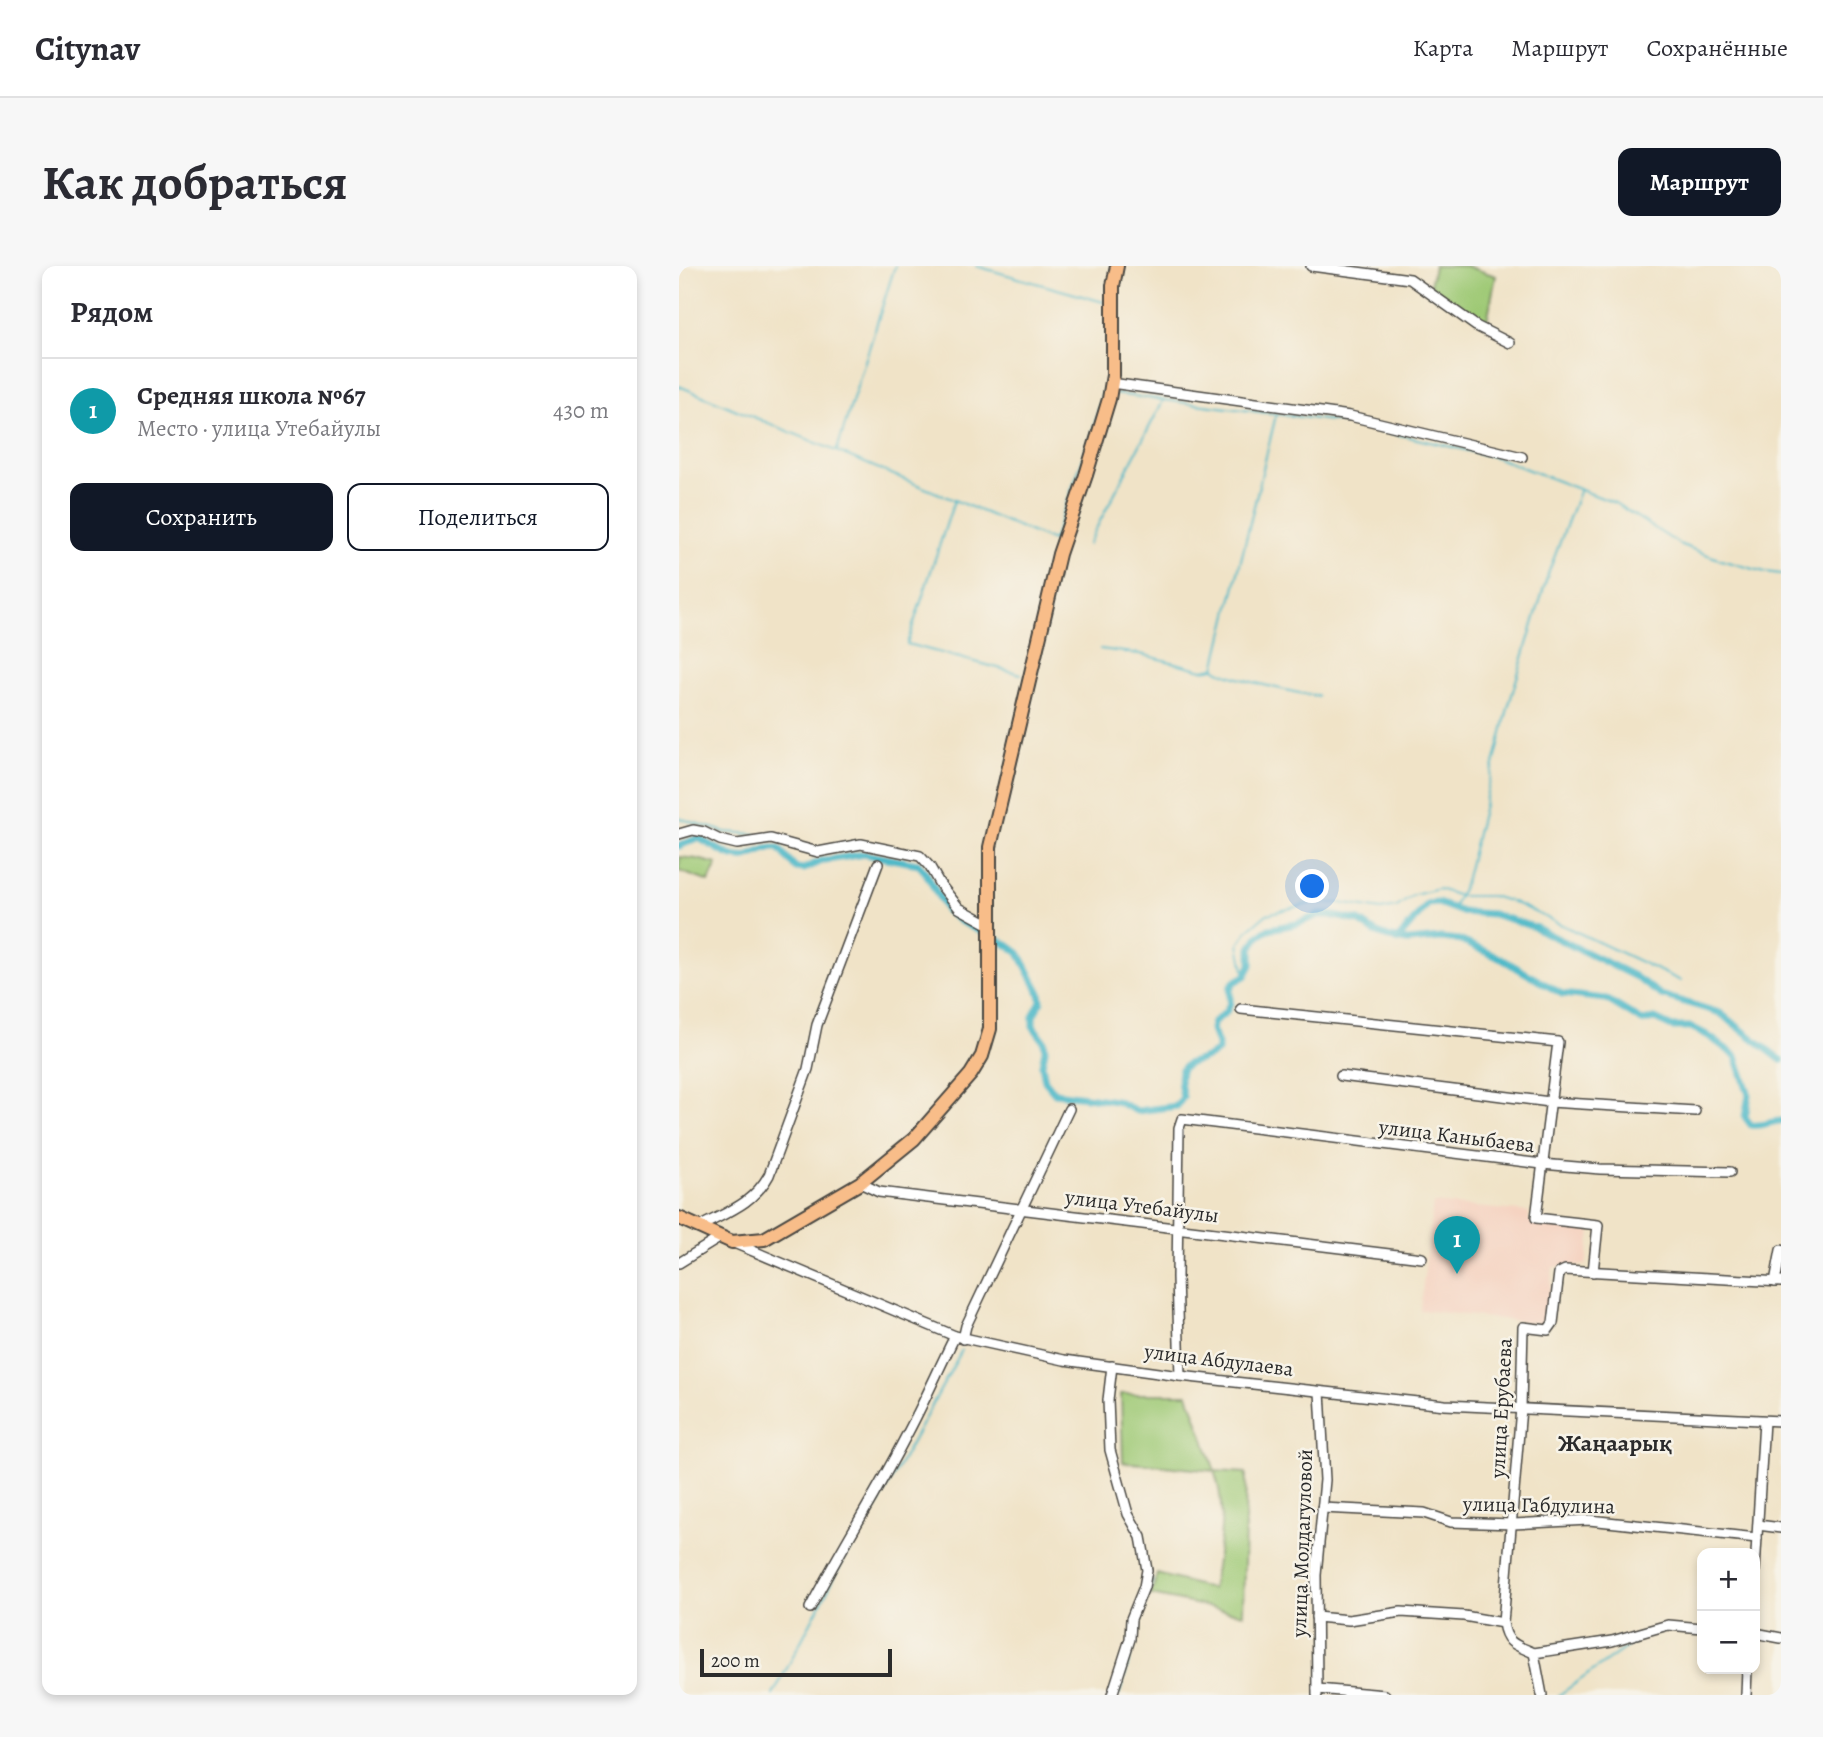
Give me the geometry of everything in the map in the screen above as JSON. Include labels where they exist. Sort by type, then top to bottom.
[{"type":"main road","points":[[726,1240],[764,1239],[860,1183],[892,1160],[971,1074],[982,1056],[990,1029],[990,847],[1059,554],[1086,475],[1110,391],[1117,266]]},
{"type":"main road","name":"улица Абдулаева","points":[[679,1218],[726,1240]]},
{"type":"street","points":[[1311,266],[1410,279],[1476,326],[1510,343]]},
{"type":"street","points":[[1110,391],[1350,416],[1521,457]]},
{"type":"street","points":[[679,834],[693,830],[704,832],[720,841],[737,844],[771,839],[818,852],[861,844],[920,856],[959,908],[989,932]]},
{"type":"street","points":[[699,1227],[749,1200],[761,1190],[769,1175],[808,1069],[817,1025],[878,864]]},
{"type":"street","points":[[1241,1009],[1558,1042],[1535,1218],[1598,1225],[1593,1272]]},
{"type":"street","points":[[1342,1076],[1550,1101],[1695,1111]]},
{"type":"street","points":[[810,1608],[966,1326],[1069,1109]]},
{"type":"street","name":"улица Каныбаева","points":[[1178,1228],[1179,1128],[1182,1119],[1542,1164],[1600,1169],[1730,1172]]},
{"type":"street","name":"улица Утебайулы","points":[[860,1183],[879,1192],[1422,1258]]},
{"type":"street","points":[[1178,1228],[1181,1376]]},
{"type":"street","points":[[679,1263],[726,1240]]},
{"type":"street","name":"улица Абдулаева","points":[[726,1240],[959,1338],[1063,1360],[1445,1405],[1781,1421]]},
{"type":"street","points":[[1778,1282],[1781,1250]]},
{"type":"street","name":"улица Ерубаева","points":[[1503,1623],[1521,1408],[1523,1328],[1548,1329],[1553,1323],[1559,1273],[1565,1270],[1778,1282]]},
{"type":"street","points":[[1112,1366],[1108,1400],[1110,1450],[1128,1514],[1141,1537],[1147,1570],[1144,1587],[1131,1619],[1130,1639],[1112,1695]]},
{"type":"street","name":"улица Молдагуловой","points":[[1317,1692],[1316,1575],[1325,1480],[1320,1392]]},
{"type":"street","points":[[1756,1548],[1764,1421]]},
{"type":"street","name":"улица Габдулина","points":[[1322,1508],[1424,1513],[1451,1522],[1513,1524],[1589,1520],[1757,1538]]},
{"type":"street","points":[[1758,1525],[1781,1528]]},
{"type":"street","points":[[1316,1617],[1349,1620],[1401,1612],[1464,1616],[1503,1623],[1504,1636],[1512,1643],[1534,1653],[1612,1641],[1668,1625],[1697,1628]]},
{"type":"street","points":[[1760,1634],[1781,1638]]},
{"type":"street","points":[[1534,1653],[1539,1694]]},
{"type":"street","points":[[1746,1695],[1747,1674]]},
{"type":"street","points":[[1317,1692],[1385,1695]]},
{"type":"shaded area","points":[[1433,1203],[1529,1212],[1529,1221],[1591,1231],[1586,1265],[1553,1267],[1545,1324],[1420,1310]]},
{"type":"green space","points":[[1434,266],[1466,266],[1496,276],[1486,326],[1430,285]]},
{"type":"green space","points":[[680,857],[717,864],[709,882],[679,871]]},
{"type":"green space","points":[[1121,1394],[1188,1394],[1215,1471],[1246,1473],[1243,1614],[1151,1595],[1157,1574],[1212,1589],[1221,1529],[1221,1500],[1214,1471],[1123,1462]]},
{"type":"waterway","points":[[837,450],[895,266]]},
{"type":"waterway","points":[[976,266],[1107,303]]},
{"type":"waterway","points":[[679,386],[1053,541],[1093,431],[1103,392]]},
{"type":"waterway","points":[[1116,394],[1348,423],[1495,457],[1615,503],[1679,544],[1724,561],[1781,574]]},
{"type":"waterway","points":[[1088,544],[1163,401]]},
{"type":"waterway","points":[[1276,415],[1215,668],[1248,681],[1318,696]]},
{"type":"waterway","points":[[1453,909],[1465,882],[1508,708],[1548,574],[1580,489]]},
{"type":"waterway","points":[[954,501],[907,644],[1021,674]]},
{"type":"waterway","points":[[1100,649],[1140,654],[1203,670],[1214,668]]},
{"type":"waterway","points":[[679,818],[725,832],[755,834]]},
{"type":"waterway","points":[[679,846],[698,838],[727,854],[740,857],[778,848],[796,868],[804,869],[821,861],[864,854],[918,864],[926,873],[946,910],[960,921],[1019,953],[1040,993],[1041,1001],[1033,1016],[1033,1026],[1044,1041],[1042,1065],[1045,1081],[1055,1093],[1116,1101],[1137,1111],[1177,1106],[1183,1097],[1180,1083],[1183,1068],[1218,1051],[1212,1029],[1214,1022],[1226,1012],[1230,1003],[1230,988],[1234,982],[1245,976],[1251,965],[1251,948],[1258,936],[1269,929],[1296,924],[1319,915],[1330,915],[1359,921],[1375,932],[1391,938],[1407,941],[1441,938],[1459,940],[1500,958],[1562,994],[1606,999],[1642,1021],[1655,1019],[1672,1027],[1691,1027],[1736,1056],[1749,1095],[1745,1117],[1751,1125],[1781,1121]]},
{"type":"waterway","points":[[1245,976],[1239,944],[1248,930],[1267,914],[1313,903],[1340,903],[1381,910],[1397,907],[1414,895],[1439,889],[1459,896],[1491,896],[1513,902],[1681,981]]},
{"type":"waterway","points":[[1399,938],[1428,904],[1438,903],[1462,912],[1493,914],[1534,927],[1634,976],[1661,995],[1720,1013],[1781,1060]]},
{"type":"waterway","points":[[773,1695],[845,1557],[875,1510],[962,1350]]},
{"type":"waterway","points":[[1119,1695],[1152,1580]]},
{"type":"waterway","points":[[1559,1695],[1638,1639]]},
{"type":"place","name":"Средняя школа №67","points":[[1457,1274]]},
{"type":"district","name":"Жаңаарық","points":[[1615,1443]]}]
